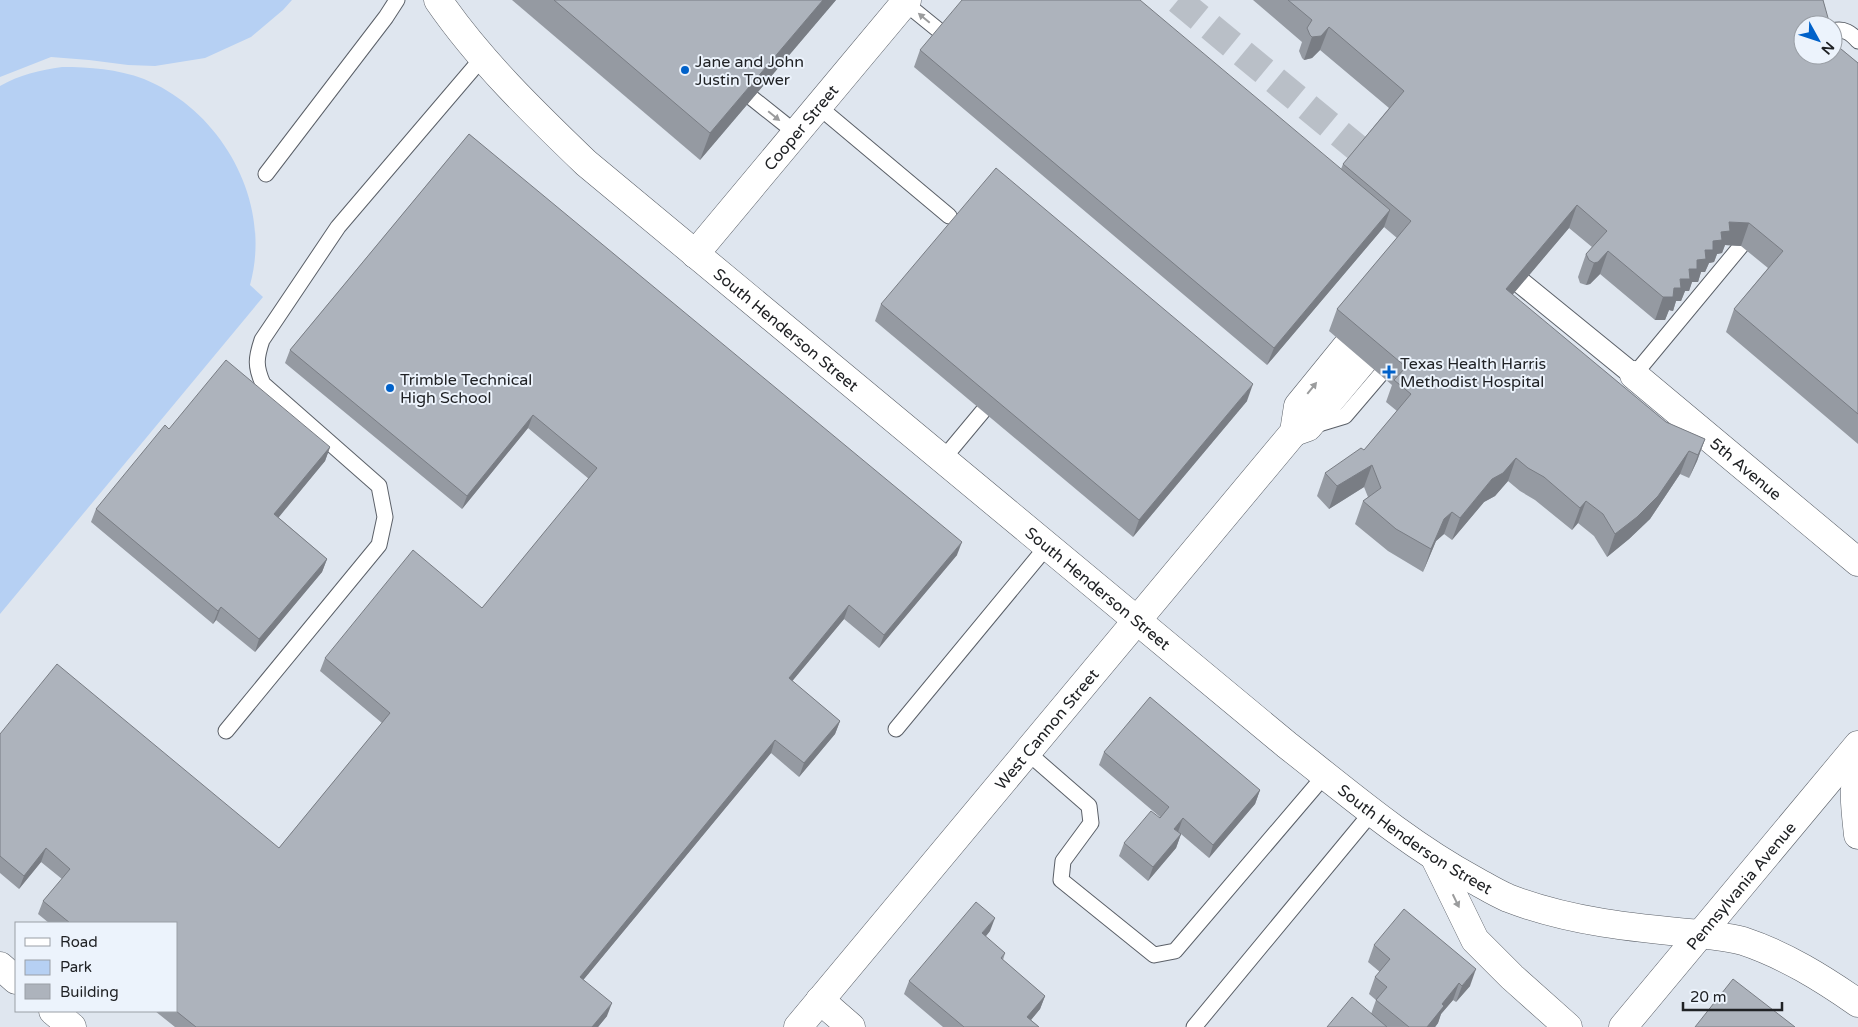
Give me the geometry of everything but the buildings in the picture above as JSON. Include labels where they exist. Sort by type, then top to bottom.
[{"type":"street","name":"South Henderson Street","points":[[438,0],[452,21],[518,98],[586,163],[1048,545],[1286,745],[1435,858],[1506,897],[1552,913],[1600,924],[1701,934],[1741,941],[1774,953],[1806,969],[1858,1003]]},
{"type":"street","name":"Cooper Street","points":[[695,254],[906,1]]},
{"type":"street","points":[[1521,283],[1634,375]]},
{"type":"street","points":[[1301,429],[1298,406],[1363,361]]},
{"type":"street","name":"5th Avenue","points":[[1634,375],[1858,562]]},
{"type":"street","name":"West Cannon Street","points":[[798,1027],[1136,619],[1301,429]]},
{"type":"street","name":"Pennsylvania Avenue","points":[[1623,1027],[1749,873],[1858,745]]},
{"type":"street","points":[[1858,770],[1855,779],[1855,795],[1858,835]]},
{"type":"street","points":[[1435,858],[1475,940],[1512,977],[1568,1027]]},
{"type":"street","points":[[0,966],[15,979]]},
{"type":"street","points":[[820,1000],[850,1027]]},
{"type":"street","points":[[54,1012],[72,1027]]},
{"type":"lane","points":[[266,174],[397,0]]},
{"type":"lane","points":[[906,1],[942,33]]},
{"type":"lane","points":[[1843,31],[1851,33],[1858,41]]},
{"type":"lane","points":[[226,731],[379,545],[385,517],[379,486],[263,384],[258,372],[257,356],[262,340],[338,227],[483,57]]},
{"type":"lane","points":[[752,98],[796,134]]},
{"type":"lane","points":[[818,107],[949,216]]},
{"type":"lane","points":[[1634,375],[1741,246]]},
{"type":"lane","points":[[1301,429],[1345,416],[1363,361]]},
{"type":"lane","points":[[943,459],[983,411]]},
{"type":"lane","points":[[896,729],[1048,545]]},
{"type":"lane","points":[[1027,752],[1089,806],[1091,822],[1063,861],[1061,880],[1154,955],[1175,951],[1325,775]]},
{"type":"lane","points":[[1194,1027],[1372,812]]},
{"type":"green space","points":[[0,0],[292,0],[251,37],[205,58],[155,66],[51,57],[0,77]]},
{"type":"green space","points":[[62,67],[103,69],[144,79],[172,94],[197,113],[218,136],[235,163],[247,192],[254,222],[255,254],[250,285],[263,297],[0,614],[0,86],[30,74]]},
{"type":"tunnel","points":[[1178,0],[1385,171]]},
{"type":"place","name":"Jane and John Justin Tower","points":[[685,70]]},
{"type":"place","name":"Texas Health Harris Methodist Hospital","points":[[1389,372]]},
{"type":"place","name":"Trimble Technical High School","points":[[390,388]]}]
